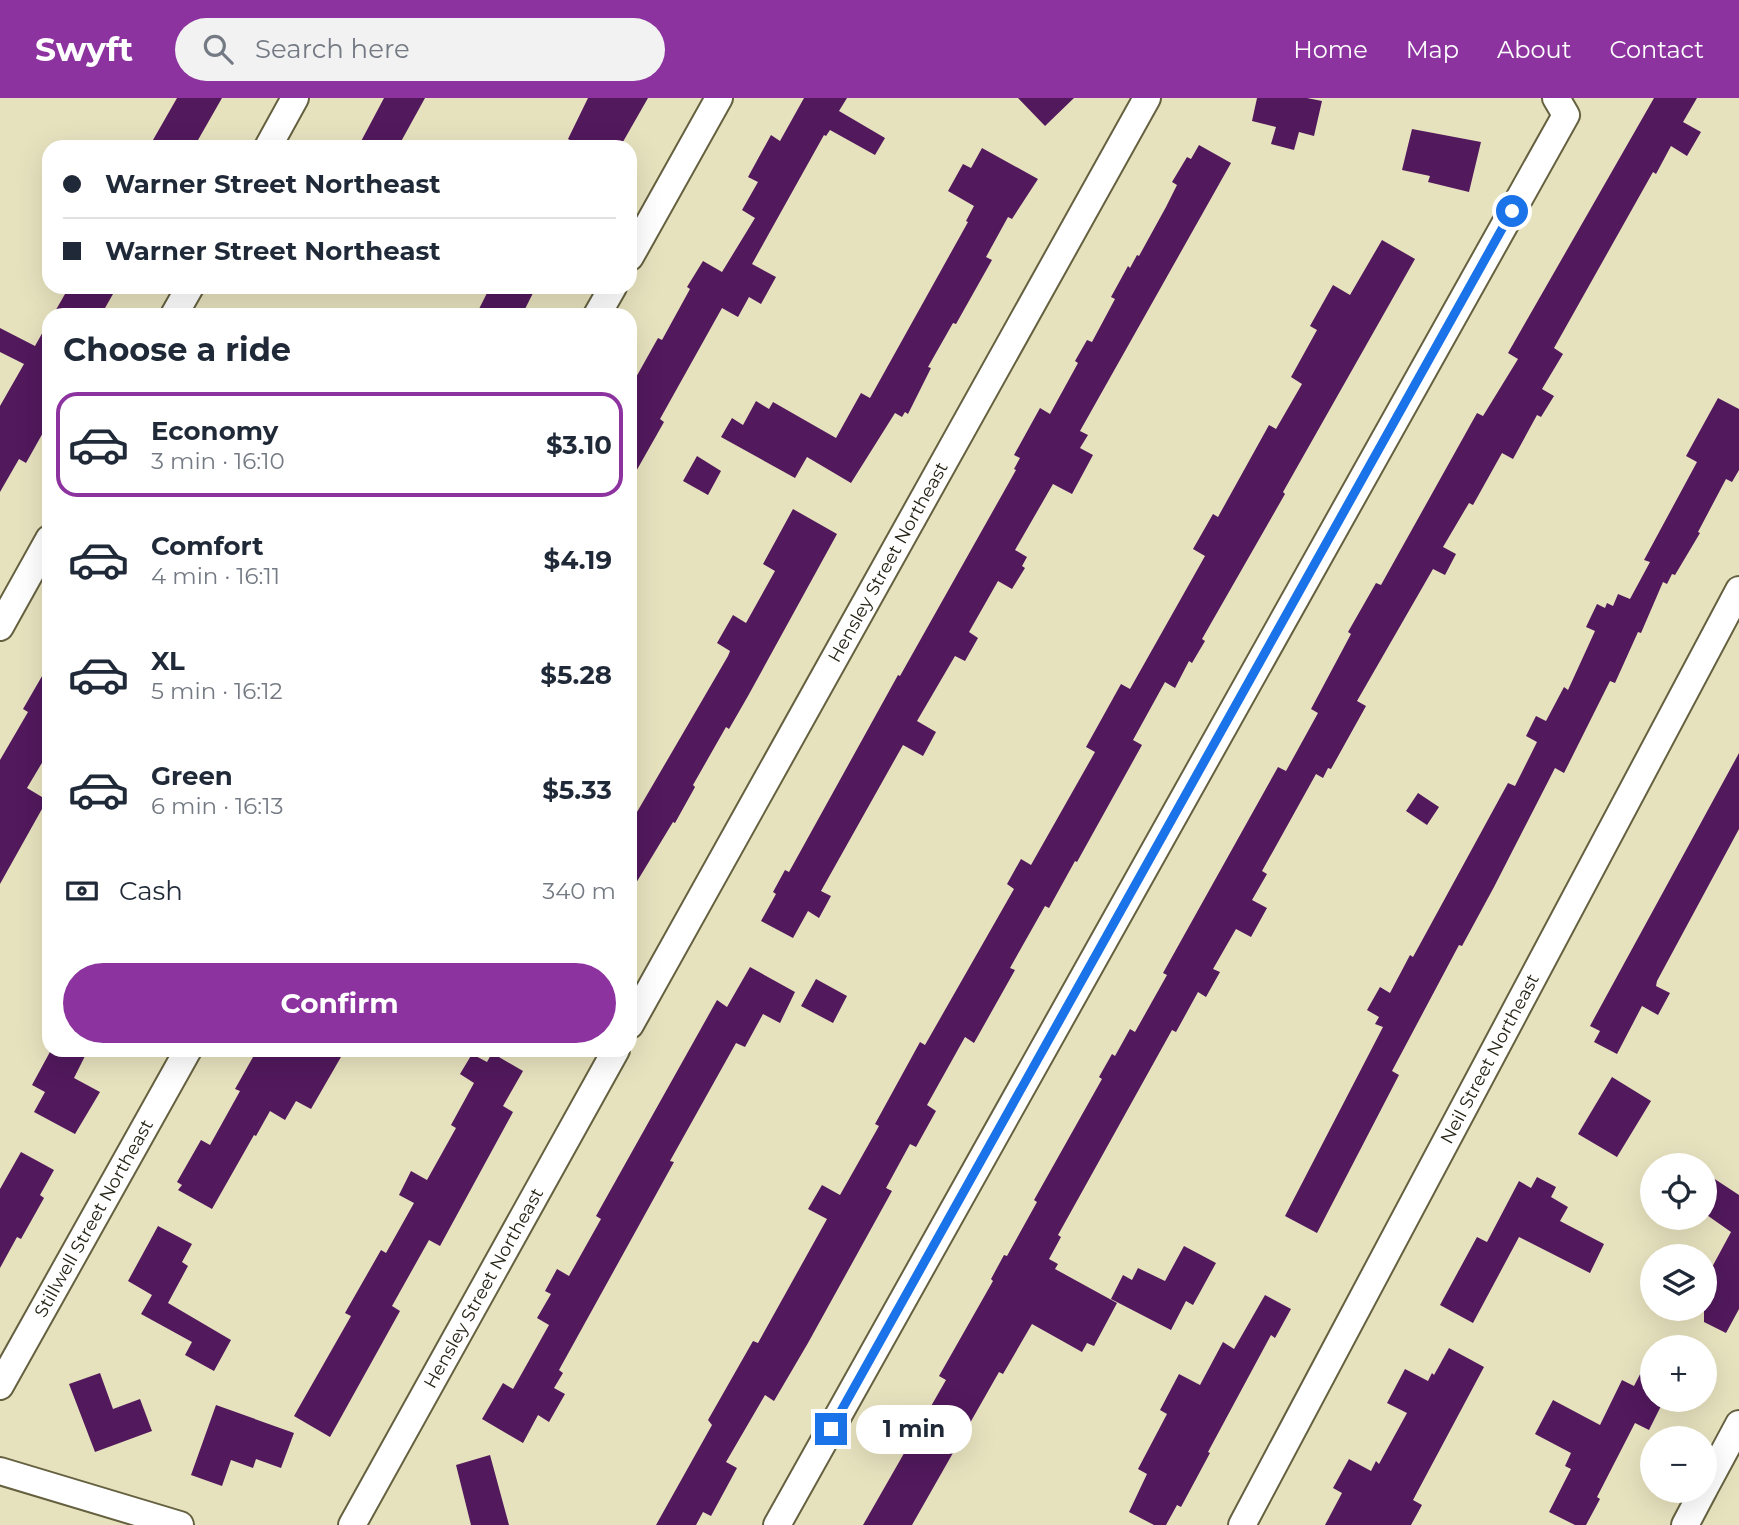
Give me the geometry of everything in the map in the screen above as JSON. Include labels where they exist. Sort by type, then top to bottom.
[{"type":"street","points":[[272,140],[295,98]]},
{"type":"street","points":[[637,244],[719,98]]},
{"type":"street","name":"Hensley Street Northeast","points":[[637,1012],[1147,98]]},
{"type":"street","points":[[777,1525],[1561,106]]},
{"type":"street","points":[[0,627],[42,552]]},
{"type":"street","name":"Neil Street Northeast","points":[[1242,1525],[1739,590]]},
{"type":"street","name":"Stillwell Street Northeast","points":[[0,1386],[184,1057]]},
{"type":"street","name":"Hensley Street Northeast","points":[[352,1525],[612,1057]]},
{"type":"street","points":[[1717,1465],[1739,1424]]},
{"type":"street","points":[[0,1471],[180,1525]]},
{"type":"street","points":[[1685,1525],[1697,1503]]},
{"type":"building","points":[[177,98],[222,98],[198,140],[153,140]]},
{"type":"building","points":[[384,98],[425,98],[402,140],[362,140]]},
{"type":"building","points":[[588,98],[648,98],[624,140],[568,139]]},
{"type":"building","points":[[804,98],[847,98],[839,111],[885,138],[875,155],[830,130],[824,135],[752,264],[776,277],[761,304],[749,297],[738,317],[722,308],[660,419],[664,422],[637,470],[637,376],[658,338],[662,340],[690,289],[687,287],[703,261],[722,272],[755,218],[742,210],[758,182],[748,177],[771,135],[780,141]]},
{"type":"building","points":[[1018,98],[1074,98],[1045,126]]},
{"type":"building","points":[[1257,98],[1307,98],[1322,101],[1314,136],[1299,132],[1294,150],[1271,144],[1276,127],[1252,121]]},
{"type":"building","points":[[1654,98],[1697,98],[1683,122],[1701,132],[1687,156],[1671,146],[1656,174],[1653,172],[1554,348],[1563,354],[1542,389],[1554,396],[1541,417],[1537,415],[1513,459],[1502,453],[1473,505],[1469,503],[1443,547],[1456,554],[1445,575],[1433,569],[1357,701],[1366,706],[1331,769],[1328,768],[1323,778],[1316,774],[1262,871],[1267,874],[1252,900],[1267,908],[1251,937],[1236,929],[1213,969],[1220,972],[1206,997],[1198,992],[1176,1032],[1172,1030],[1058,1235],[1061,1237],[1049,1259],[1058,1264],[1055,1269],[1117,1303],[1094,1346],[1087,1343],[1082,1352],[1032,1324],[1003,1374],[999,1372],[912,1525],[863,1525],[946,1380],[939,1376],[993,1281],[991,1279],[1004,1255],[1007,1256],[1037,1202],[1034,1200],[1102,1079],[1099,1077],[1130,1029],[1135,1032],[1167,975],[1163,973],[1278,767],[1286,771],[1318,713],[1311,709],[1351,634],[1348,632],[1376,583],[1381,585],[1477,413],[1483,416],[1518,359],[1508,353]]},
{"type":"building","points":[[1412,129],[1481,142],[1469,192],[1428,182],[1430,176],[1402,170]]},
{"type":"building","points":[[1199,145],[1231,163],[1080,431],[1088,435],[1080,448],[1093,455],[1072,494],[1053,484],[1015,550],[1027,557],[1022,566],[1025,568],[1012,589],[998,581],[969,632],[978,638],[965,661],[955,656],[917,721],[936,732],[923,756],[903,745],[821,891],[831,896],[819,918],[808,911],[793,938],[761,921],[785,870],[789,872],[1016,470],[1014,469],[1020,458],[1014,455],[1040,408],[1050,414],[1078,363],[1075,361],[1087,340],[1092,342],[1115,299],[1111,297],[1128,266],[1130,268],[1137,255],[1139,256],[1166,207],[1177,185],[1172,182],[1187,157],[1191,159]]},
{"type":"building","points":[[982,148],[1038,179],[1012,219],[1008,217],[986,257],[992,260],[928,367],[931,368],[908,414],[905,412],[902,417],[895,413],[851,483],[807,457],[795,478],[721,437],[732,418],[743,425],[756,401],[769,409],[773,402],[836,438],[861,393],[870,398],[968,222],[966,221],[974,206],[948,191],[963,164],[971,168]]},
{"type":"building","points":[[1382,240],[1415,259],[1283,492],[1285,494],[1202,639],[1205,641],[1192,663],[1189,661],[1175,688],[1165,682],[1133,740],[1142,745],[1077,862],[1075,861],[1049,908],[1045,906],[1010,968],[1015,970],[974,1043],[965,1037],[927,1105],[936,1111],[916,1147],[910,1144],[886,1188],[892,1191],[808,1343],[774,1401],[765,1395],[726,1462],[737,1468],[711,1516],[703,1512],[696,1525],[656,1525],[712,1425],[708,1420],[753,1341],[758,1343],[827,1219],[808,1209],[822,1185],[840,1195],[879,1126],[875,1124],[920,1042],[925,1045],[1014,889],[1007,884],[1021,859],[1031,865],[1095,752],[1086,747],[1121,684],[1130,689],[1205,556],[1193,549],[1213,514],[1218,517],[1269,425],[1276,429],[1302,384],[1291,377],[1317,330],[1310,326],[1333,285],[1350,295]]},
{"type":"building","points":[[65,294],[113,294],[105,308],[57,308]]},
{"type":"building","points":[[486,294],[532,294],[526,308],[480,308]]},
{"type":"building","points":[[0,328],[35,346],[42,334],[42,434],[26,463],[19,459],[0,492],[0,406],[24,364],[0,352]]},
{"type":"building","points":[[1718,398],[1739,409],[1739,470],[1732,482],[1726,479],[1698,532],[1700,533],[1675,575],[1672,574],[1667,584],[1663,582],[1641,633],[1638,632],[1615,683],[1610,681],[1564,773],[1555,768],[1494,887],[1462,946],[1459,945],[1392,1071],[1399,1075],[1317,1233],[1285,1216],[1383,1027],[1375,1024],[1379,1017],[1367,1010],[1380,987],[1390,993],[1410,955],[1413,957],[1508,783],[1515,786],[1537,742],[1526,736],[1536,716],[1546,721],[1564,687],[1568,690],[1595,631],[1586,627],[1597,604],[1605,608],[1607,603],[1613,606],[1618,594],[1630,599],[1650,562],[1644,560],[1697,462],[1686,456]]},
{"type":"building","points":[[697,456],[721,471],[708,495],[683,481]]},
{"type":"building","points":[[793,509],[837,534],[748,696],[729,729],[726,727],[693,785],[695,787],[675,823],[673,822],[637,881],[637,812],[728,656],[730,651],[717,643],[733,615],[746,623],[775,571],[763,564]]},
{"type":"building","points":[[42,676],[42,763],[27,788],[42,797],[42,809],[0,884],[0,760],[28,712],[23,709]]},
{"type":"building","points":[[1739,753],[1739,829],[1657,981],[1656,986],[1670,993],[1658,1015],[1642,1006],[1617,1054],[1594,1042],[1600,1031],[1590,1026]]},
{"type":"building","points":[[1418,793],[1439,807],[1427,825],[1406,811]]},
{"type":"building","points":[[750,967],[795,992],[780,1023],[763,1014],[745,1047],[736,1043],[670,1161],[674,1162],[559,1370],[563,1373],[554,1388],[565,1394],[549,1422],[538,1415],[523,1443],[482,1419],[503,1383],[513,1389],[549,1325],[537,1318],[551,1294],[545,1291],[557,1269],[569,1276],[601,1219],[596,1216],[717,1000],[727,1007]]},
{"type":"building","points":[[816,979],[847,996],[833,1023],[801,1006]]},
{"type":"building","points":[[47,1057],[84,1057],[74,1078],[100,1092],[75,1134],[34,1112],[45,1092],[32,1085]]},
{"type":"building","points":[[253,1057],[341,1057],[311,1109],[296,1101],[285,1120],[270,1111],[212,1209],[178,1190],[182,1185],[177,1182],[201,1140],[210,1145],[240,1091],[235,1089]]},
{"type":"building","points":[[470,1057],[478,1057],[487,1062],[490,1057],[499,1057],[523,1071],[503,1106],[513,1112],[440,1246],[429,1240],[392,1306],[400,1311],[330,1437],[294,1416],[351,1316],[345,1313],[381,1250],[386,1253],[414,1203],[399,1195],[411,1171],[427,1180],[456,1128],[451,1125],[474,1083],[460,1074]]},
{"type":"building","points":[[1612,1077],[1651,1101],[1617,1157],[1578,1134]]},
{"type":"building","points":[[21,1152],[54,1170],[40,1195],[44,1198],[21,1239],[17,1237],[0,1268],[0,1189]]},
{"type":"building","points":[[1537,1177],[1556,1187],[1551,1197],[1568,1207],[1560,1221],[1604,1244],[1590,1273],[1519,1237],[1473,1323],[1440,1305],[1477,1237],[1487,1242],[1519,1181],[1531,1188]]},
{"type":"building","points":[[1717,1181],[1739,1195],[1739,1309],[1726,1333],[1704,1321],[1717,1321],[1717,1258],[1731,1232],[1717,1222]]},
{"type":"building","points":[[158,1226],[192,1244],[182,1262],[188,1266],[168,1303],[231,1340],[214,1371],[185,1355],[192,1342],[141,1314],[152,1295],[128,1281]]},
{"type":"building","points":[[1184,1246],[1216,1263],[1193,1305],[1186,1301],[1171,1330],[1111,1299],[1123,1275],[1132,1280],[1138,1268],[1165,1281]]},
{"type":"building","points":[[1265,1295],[1291,1309],[1275,1338],[1271,1335],[1181,1507],[1177,1505],[1166,1525],[1154,1525],[1129,1512],[1147,1474],[1138,1469],[1167,1414],[1160,1410],[1179,1374],[1200,1385],[1223,1342],[1234,1349]]},
{"type":"building","points":[[1449,1348],[1484,1367],[1413,1500],[1422,1505],[1411,1525],[1325,1525],[1342,1493],[1333,1488],[1349,1459],[1371,1471],[1376,1461],[1379,1464],[1407,1413],[1387,1403],[1405,1369],[1428,1381]]},
{"type":"building","points":[[100,1373],[113,1409],[140,1399],[152,1431],[95,1452],[69,1384]]},
{"type":"building","points":[[1640,1374],[1640,1412],[1658,1412],[1651,1426],[1635,1423],[1597,1497],[1600,1499],[1586,1525],[1575,1525],[1549,1512],[1571,1469],[1565,1466],[1571,1453],[1535,1434],[1553,1400],[1600,1425],[1622,1380],[1634,1386]]},
{"type":"building","points":[[216,1405],[294,1433],[281,1468],[256,1459],[253,1468],[231,1460],[222,1486],[191,1475]]},
{"type":"building","points":[[490,1455],[509,1525],[471,1525],[456,1465]]},
{"type":"route","points":[[831,1429],[1512,211]]}]
